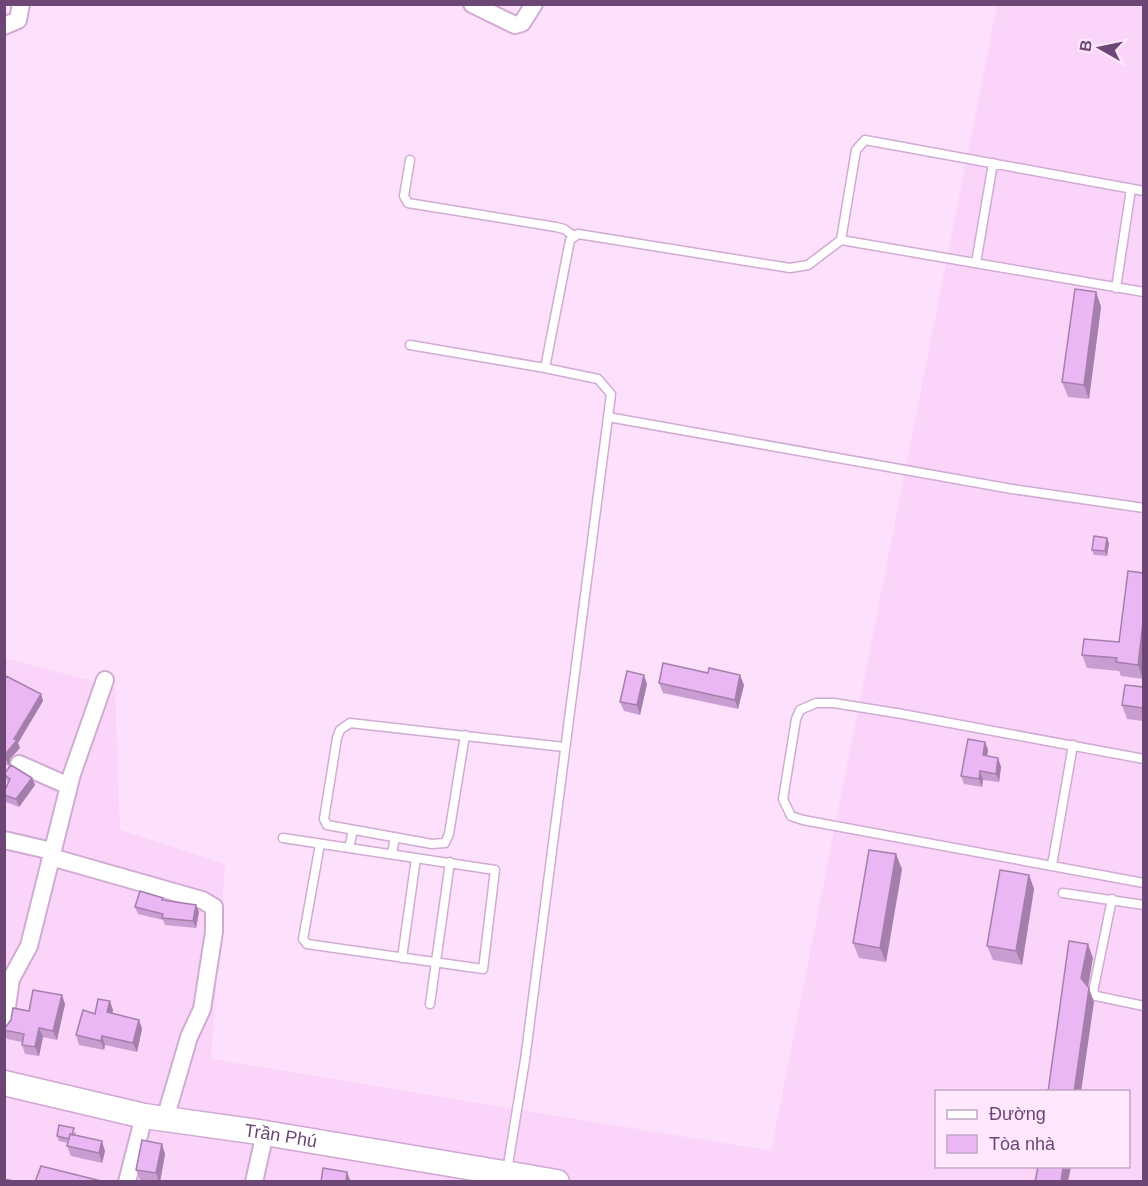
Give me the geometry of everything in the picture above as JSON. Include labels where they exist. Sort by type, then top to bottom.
[{"type":"street","points":[[4,26],[18,20],[21,4]]},
{"type":"street","points":[[472,4],[515,25],[522,23],[534,4]]},
{"type":"street","points":[[4,1027],[8,990],[29,946],[69,786],[105,680]]},
{"type":"street","points":[[19,764],[69,786]]},
{"type":"street","points":[[4,840],[202,900],[214,907],[214,932],[202,1009],[127,1182]]},
{"type":"street","name":"Trần Phú","points":[[4,1083],[155,1118],[265,1133],[554,1181]]},
{"type":"street","points":[[254,1182],[265,1133]]},
{"type":"lane","points":[[546,368],[569,244],[574,236],[578,234],[798,268],[823,256],[841,240],[856,150],[865,140],[1143,191]]},
{"type":"lane","points":[[411,160],[404,196],[408,203],[556,227],[574,236]]},
{"type":"lane","points":[[976,263],[993,163]]},
{"type":"lane","points":[[1116,288],[1131,189]]},
{"type":"lane","points":[[841,240],[1143,292]]},
{"type":"lane","points":[[410,345],[598,379],[611,394],[525,1060],[507,1172]]},
{"type":"lane","points":[[608,417],[1012,489],[1143,508]]},
{"type":"lane","points":[[1143,759],[902,714],[834,703],[816,703],[800,710],[796,718],[783,799],[791,816],[802,820],[1143,883]]},
{"type":"lane","points":[[465,735],[449,834],[445,843],[327,825],[324,819],[337,738],[345,725],[350,723],[465,735],[564,747]]},
{"type":"lane","points":[[1052,865],[1073,745]]},
{"type":"lane","points":[[349,848],[353,830]]},
{"type":"lane","points":[[392,854],[395,837]]},
{"type":"lane","points":[[284,838],[490,868],[496,874],[483,969],[307,944],[303,939],[321,844]]},
{"type":"lane","points":[[435,860],[438,843]]},
{"type":"lane","points":[[402,958],[416,858]]},
{"type":"lane","points":[[429,1004],[450,862]]},
{"type":"lane","points":[[1063,893],[1143,905]]},
{"type":"lane","points":[[1112,899],[1093,992],[1096,996],[1143,1006]]},
{"type":"shaded area","points":[[997,5],[1143,5],[1143,1181],[5,1181],[4,658],[115,687],[120,830],[225,864],[211,1059],[771,1151]]},
{"type":"building","points":[[1075,289],[1096,292],[1084,385],[1062,382]]},
{"type":"building","points":[[1094,536],[1107,538],[1105,551],[1092,550]]},
{"type":"building","points":[[1128,571],[1143,573],[1143,622],[1138,665],[1116,662],[1117,658],[1082,655],[1084,639],[1119,642]]},
{"type":"building","points":[[663,663],[708,673],[709,668],[740,675],[735,700],[659,683]]},
{"type":"building","points":[[627,671],[644,675],[637,705],[620,702]]},
{"type":"building","points":[[6,676],[41,694],[14,739],[17,740],[4,758],[4,680]]},
{"type":"building","points":[[1125,685],[1143,687],[1143,708],[1122,705]]},
{"type":"building","points":[[968,739],[985,742],[983,755],[998,758],[996,774],[980,771],[979,779],[961,776]]},
{"type":"building","points":[[11,765],[32,778],[16,799],[4,795],[10,779],[4,774]]},
{"type":"building","points":[[869,850],[896,854],[880,948],[853,943]]},
{"type":"building","points":[[1000,870],[1029,875],[1016,951],[987,946]]},
{"type":"building","points":[[140,891],[163,898],[162,900],[196,905],[193,921],[162,918],[163,914],[135,907]]},
{"type":"building","points":[[1069,941],[1088,944],[1081,978],[1089,988],[1074,1090],[1048,1090]]},
{"type":"building","points":[[33,990],[62,995],[53,1031],[39,1028],[35,1047],[22,1045],[24,1034],[4,1030],[11,1020],[13,1008],[29,1011]]},
{"type":"building","points":[[98,999],[110,1001],[107,1012],[139,1020],[133,1043],[102,1036],[101,1041],[76,1035],[83,1010],[95,1014]]},
{"type":"building","points":[[59,1125],[74,1128],[69,1139],[57,1136]]},
{"type":"building","points":[[70,1134],[102,1141],[99,1153],[67,1146]]},
{"type":"building","points":[[142,1140],[162,1144],[156,1173],[136,1170]]},
{"type":"building","points":[[41,1166],[105,1182],[35,1182]]},
{"type":"building","points":[[323,1168],[347,1172],[346,1182],[321,1182]]},
{"type":"building","points":[[1038,1168],[1063,1168],[1061,1182],[1035,1182]]}]
